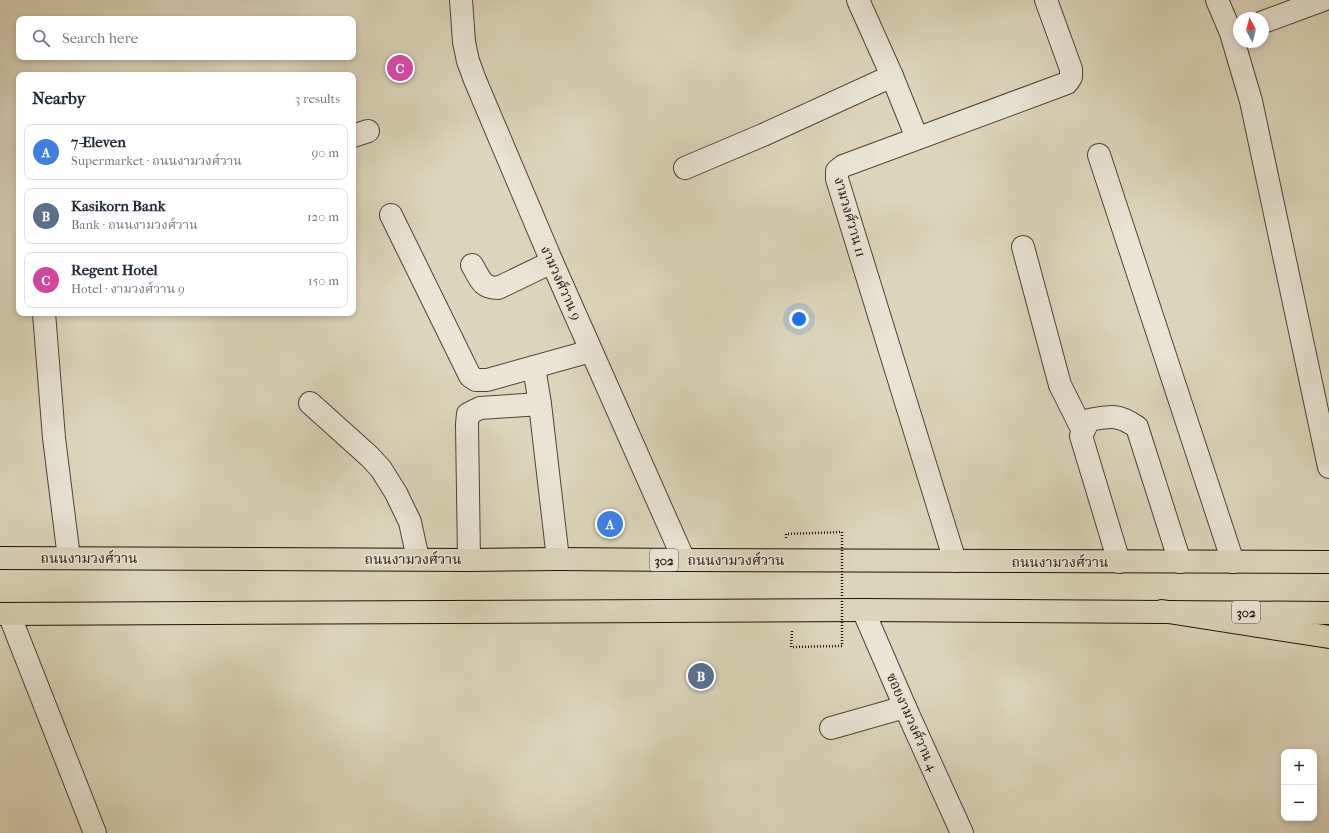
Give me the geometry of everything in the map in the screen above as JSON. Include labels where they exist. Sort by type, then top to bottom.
[{"type":"main road","name":"ถนนงามวงศ์วาน","points":[[0,558],[1329,562]]},
{"type":"main road","name":"302","points":[[4,614],[863,610],[1329,613]]},
{"type":"main road","points":[[1162,611],[1329,637]]},
{"type":"street","name":"งามวงศ์วาน 9","points":[[461,0],[464,42],[474,80],[552,262],[684,560]]},
{"type":"street","points":[[858,0],[892,76],[917,138]]},
{"type":"street","name":"งามวงศ์วาน 11","points":[[955,561],[837,179],[837,171],[843,166],[1067,83],[1071,77],[1071,69],[1046,0]]},
{"type":"street","points":[[1217,0],[1233,28]]},
{"type":"street","points":[[1269,20],[1323,0]]},
{"type":"street","points":[[1239,48],[1329,468]]},
{"type":"street","points":[[685,168],[763,135],[892,76]]},
{"type":"street","points":[[1100,155],[1233,562]]},
{"type":"street","points":[[392,216],[470,376],[476,380],[487,380],[591,350]]},
{"type":"street","points":[[1023,247],[1060,385],[1084,431]]},
{"type":"street","points":[[472,265],[484,285],[489,288],[498,288],[552,262]]},
{"type":"street","points":[[44,316],[54,438],[68,558]]},
{"type":"street","points":[[534,367],[540,404],[558,559]]},
{"type":"street","points":[[310,403],[381,469],[396,493],[410,522],[418,559]]},
{"type":"street","points":[[469,560],[468,414],[480,408],[540,404]]},
{"type":"street","points":[[1119,562],[1081,436],[1089,420],[1112,416],[1127,420],[1137,427],[1180,562]]},
{"type":"street","name":"ซอยงามวงศ์วาน 4","points":[[863,610],[962,833]]},
{"type":"street","points":[[4,614],[95,833]]},
{"type":"street","points":[[831,728],[905,707]]},
{"type":"path","points":[[786,534],[842,532],[842,646],[791,647]]},
{"type":"place","name":"Regent Hotel","points":[[400,68]]},
{"type":"place","name":"7-Eleven","points":[[610,524]]},
{"type":"place","name":"Kasikorn Bank","points":[[701,676]]}]
